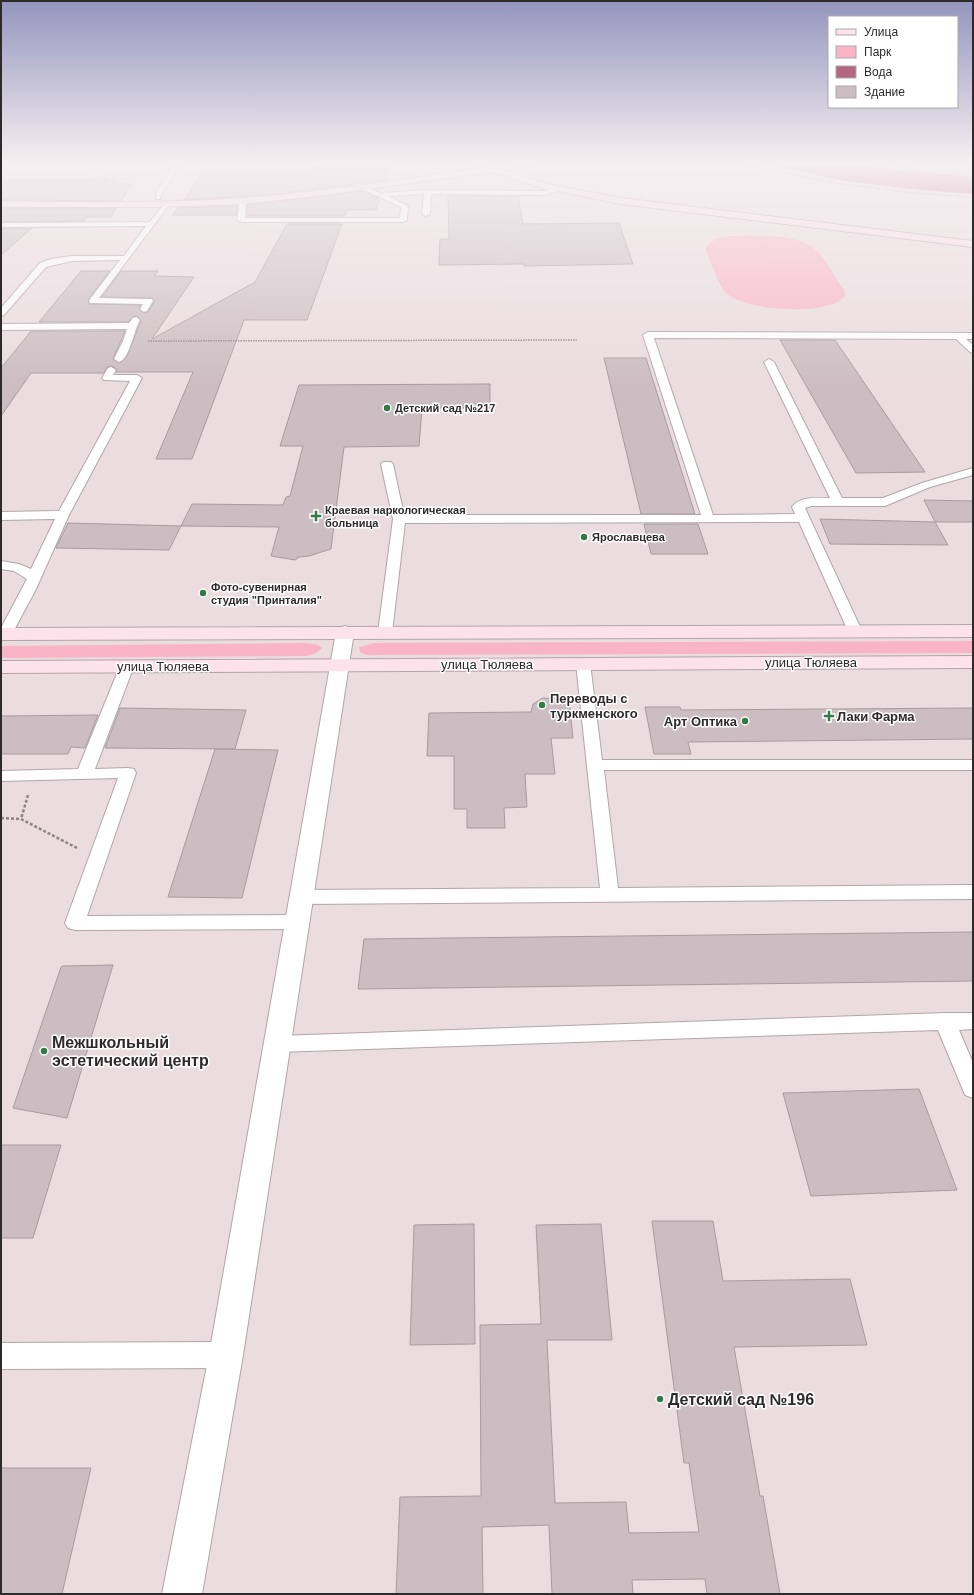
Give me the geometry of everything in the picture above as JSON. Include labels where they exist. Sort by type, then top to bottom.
[{"type":"main road","points":[[927,238],[973,244]]},
{"type":"main road","points":[[3,634],[973,631]]},
{"type":"main road","name":"улица Тюляева","points":[[1,667],[973,662]]},
{"type":"street","points":[[182,1594],[226,1356],[345,632]]},
{"type":"lane","points":[[141,238],[93,301],[149,301],[144,309]]},
{"type":"lane","points":[[1,313],[43,265],[61,260],[126,258]]},
{"type":"lane","points":[[1,327],[134,323],[128,341],[119,359]]},
{"type":"lane","points":[[708,517],[648,335],[973,336]]},
{"type":"lane","points":[[958,336],[973,350]]},
{"type":"lane","points":[[769,362],[837,501]]},
{"type":"lane","points":[[3,634],[34,578],[63,515],[137,378],[107,378],[111,370]]},
{"type":"lane","points":[[385,632],[399,519],[387,464]]},
{"type":"lane","points":[[855,631],[798,507],[809,502],[885,502],[926,485],[973,471]]},
{"type":"lane","points":[[1,516],[63,515]]},
{"type":"lane","points":[[399,519],[708,517],[803,518]]},
{"type":"lane","points":[[1,565],[14,565],[25,570],[34,578]]},
{"type":"lane","points":[[583,663],[610,895]]},
{"type":"lane","points":[[84,774],[127,666]]},
{"type":"lane","points":[[595,765],[973,765]]},
{"type":"lane","points":[[1,776],[128,773],[74,923],[299,909],[610,895],[973,892]]},
{"type":"lane","points":[[277,1044],[973,1021]]},
{"type":"lane","points":[[945,1022],[973,1089]]},
{"type":"lane","points":[[1,1356],[226,1356]]},
{"type":"path","points":[[128,341],[577,340]]},
{"type":"path","points":[[21,819],[35,776]]},
{"type":"path","points":[[1,818],[21,819],[97,858]]},
{"type":"green space","points":[[791,238],[808,244],[819,253],[844,290],[845,296],[836,303],[822,307],[804,309],[766,307],[749,304],[734,298],[723,289],[714,271],[706,248],[717,239]]},
{"type":"green space","points":[[973,641],[973,653],[366,655],[360,652],[359,647],[375,643]]},
{"type":"green space","points":[[308,643],[318,645],[322,648],[316,653],[306,656],[1,658],[1,646]]},
{"type":"building","points":[[1,238],[20,238],[1,255]]},
{"type":"building","points":[[279,238],[337,238],[307,320],[244,320],[192,459],[156,459],[193,372],[116,372],[117,369],[111,366],[107,367],[104,373],[31,373],[1,416],[1,368],[31,331],[125,331],[113,359],[120,363],[127,356],[141,321],[137,316],[133,317],[128,322],[39,322],[81,271],[110,271],[89,298],[89,304],[140,305],[139,309],[144,313],[148,312],[154,302],[152,298],[102,297],[121,271],[158,271],[154,276],[194,277],[152,339],[255,282]]},
{"type":"building","points":[[624,238],[633,264],[524,266],[524,264],[439,265],[440,239]]},
{"type":"building","points":[[780,340],[835,340],[925,472],[856,473]]},
{"type":"building","points":[[604,358],[646,358],[695,514],[641,514]]},
{"type":"building","points":[[490,384],[490,408],[422,408],[419,446],[344,447],[331,549],[309,556],[299,557],[295,560],[271,556],[279,527],[181,526],[192,504],[283,505],[286,497],[290,496],[303,446],[280,446],[299,385]]},
{"type":"building","points":[[924,500],[973,501],[973,522],[935,522]]},
{"type":"building","points":[[820,519],[935,522],[948,545],[830,544]]},
{"type":"building","points":[[68,523],[181,526],[169,550],[56,548]]},
{"type":"building","points":[[644,524],[698,524],[708,554],[651,554]]},
{"type":"building","points":[[543,698],[569,699],[573,738],[551,738],[555,774],[525,774],[527,807],[504,808],[505,828],[467,828],[467,809],[454,809],[454,756],[427,756],[429,713],[531,712],[533,704]]},
{"type":"building","points":[[645,707],[680,707],[681,710],[973,708],[973,739],[688,742],[691,754],[654,754]]},
{"type":"building","points":[[120,708],[246,710],[235,749],[105,748]]},
{"type":"building","points":[[98,715],[85,748],[71,747],[68,754],[1,754],[1,716]]},
{"type":"building","points":[[215,749],[278,750],[242,898],[168,897]]},
{"type":"building","points":[[973,932],[973,981],[358,989],[364,939]]},
{"type":"building","name":"Межшкольный эстетический центр","points":[[113,965],[67,1118],[13,1108],[61,967]]},
{"type":"building","points":[[919,1089],[957,1190],[811,1196],[783,1093]]},
{"type":"building","points":[[1,1145],[61,1145],[33,1238],[1,1238]]},
{"type":"building","points":[[652,1221],[713,1221],[723,1281],[850,1279],[867,1345],[734,1347],[760,1496],[763,1496],[780,1594],[707,1594],[705,1579],[632,1580],[633,1594],[552,1594],[549,1525],[482,1527],[483,1594],[396,1594],[400,1497],[481,1496],[480,1325],[541,1324],[536,1225],[601,1224],[612,1340],[547,1340],[555,1503],[626,1502],[629,1533],[699,1532],[689,1463],[684,1463]]},
{"type":"building","points":[[474,1224],[475,1344],[410,1345],[414,1225]]},
{"type":"building","points":[[1,1468],[91,1468],[62,1594],[1,1594]]},
{"type":"place","name":"Детский сад №217","points":[[387,408]]},
{"type":"place","name":"Краевая наркологическая больница","points":[[316,516]]},
{"type":"place","name":"Ярославцева","points":[[584,537]]},
{"type":"place","name":"Фото-сувенирная студия \"Принталия\"","points":[[203,593]]},
{"type":"place","name":"Переводы с туркменского","points":[[542,705]]},
{"type":"place","name":"Лаки Фарма","points":[[829,716]]},
{"type":"place","name":"Арт Оптика","points":[[745,721]]},
{"type":"place","name":"Межшкольный эстетический центр","points":[[44,1051]]},
{"type":"place","name":"Детский сад №196","points":[[660,1399]]}]
